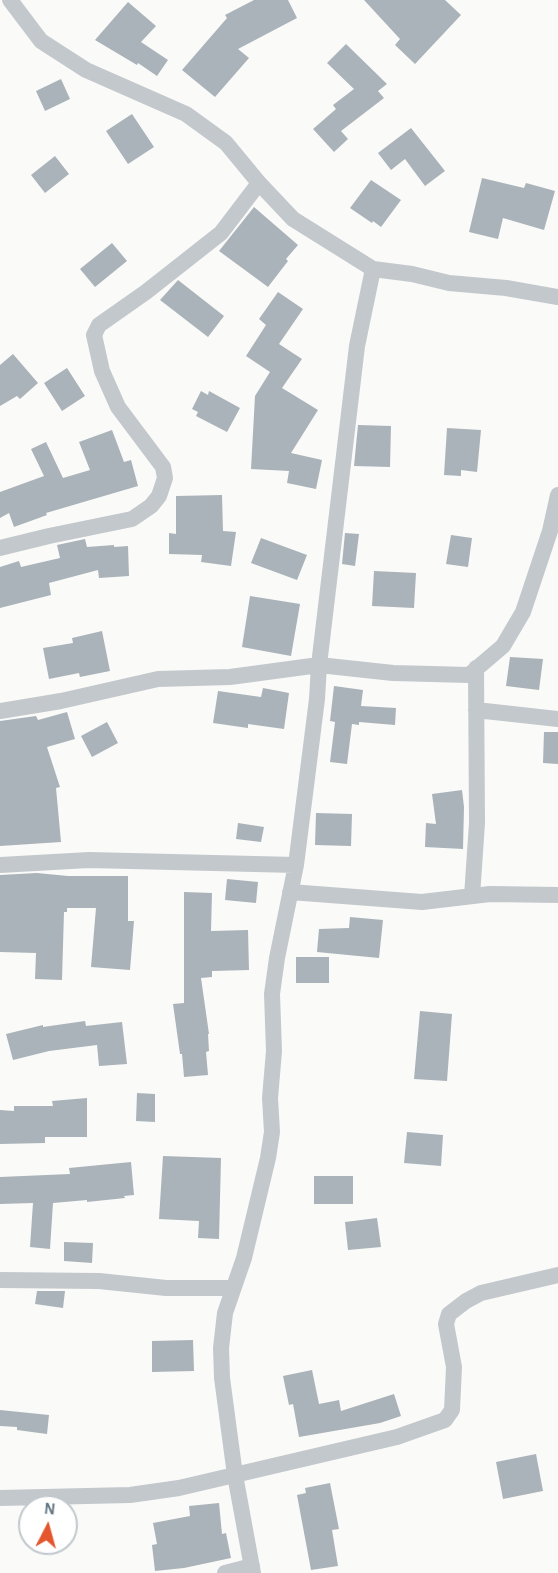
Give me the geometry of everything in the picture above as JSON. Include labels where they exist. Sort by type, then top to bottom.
[{"type":"street","points":[[10,0],[19,15],[41,41],[86,70],[186,114],[226,143],[293,219],[373,269],[412,274],[450,283],[506,288],[558,297]]},
{"type":"street","points":[[0,548],[132,519],[151,506],[159,496],[165,478],[163,467],[118,407],[102,371],[94,334],[99,325],[146,292],[221,232],[259,183]]},
{"type":"street","points":[[225,1573],[252,1570],[235,1474],[222,1378],[221,1348],[225,1313],[244,1258],[272,1132],[270,1098],[274,1051],[272,994],[296,865],[357,346],[373,269]]},
{"type":"street","points":[[0,711],[62,701],[158,679],[230,677],[319,665],[393,673],[469,675],[503,646],[523,612],[550,531],[558,495]]},
{"type":"street","points":[[472,896],[477,823],[476,668]]},
{"type":"street","points":[[476,710],[558,719]]},
{"type":"street","points":[[0,865],[89,860],[296,865]]},
{"type":"street","points":[[290,892],[422,902],[490,894],[558,895]]},
{"type":"street","points":[[0,1498],[130,1495],[179,1488],[397,1437],[445,1420],[452,1410],[454,1367],[446,1324],[449,1314],[481,1293],[558,1275]]},
{"type":"street","points":[[0,1280],[99,1281],[166,1288],[233,1288]]},
{"type":"building","points":[[254,0],[288,0],[297,18],[238,49],[249,58],[215,97],[182,70],[227,18],[225,15]]},
{"type":"building","points":[[364,0],[445,0],[461,15],[415,64],[395,45],[400,39]]},
{"type":"building","points":[[128,2],[156,26],[141,42],[168,60],[157,76],[95,40]]},
{"type":"building","points":[[346,44],[387,84],[378,91],[384,98],[341,131],[348,139],[334,152],[313,129],[336,109],[333,105],[354,89],[327,63]]},
{"type":"building","points":[[61,79],[70,99],[45,111],[36,91]]},
{"type":"building","points":[[132,114],[154,147],[128,164],[106,131]]},
{"type":"building","points":[[411,128],[445,171],[425,186],[405,159],[391,170],[378,153]]},
{"type":"building","points":[[55,156],[69,174],[45,193],[31,175]]},
{"type":"building","points":[[482,178],[524,188],[526,183],[555,191],[544,230],[503,218],[498,239],[469,232]]},
{"type":"building","points":[[371,180],[401,200],[381,227],[350,208]]},
{"type":"building","points":[[254,207],[298,245],[268,287],[219,251]]},
{"type":"building","points":[[112,243],[127,261],[95,287],[80,269]]},
{"type":"building","points":[[178,280],[224,316],[208,337],[160,300]]},
{"type":"building","points":[[278,292],[303,309],[279,344],[302,359],[282,388],[318,410],[291,453],[322,460],[316,489],[287,483],[289,471],[251,469],[255,396],[270,372],[246,356],[266,325],[259,319]]},
{"type":"building","points":[[13,354],[38,383],[20,399],[17,396],[0,406],[0,365]]},
{"type":"building","points":[[67,368],[85,396],[62,411],[44,383]]},
{"type":"building","points":[[201,391],[208,395],[209,391],[240,408],[227,432],[196,416],[198,412],[192,409]]},
{"type":"building","points":[[358,425],[391,426],[390,467],[354,466]]},
{"type":"building","points":[[447,428],[481,430],[477,472],[461,470],[461,476],[444,475]]},
{"type":"building","points":[[112,430],[124,462],[131,460],[138,486],[46,513],[47,515],[14,527],[9,513],[0,518],[0,492],[44,476],[31,449],[46,442],[63,478],[90,470],[79,442]]},
{"type":"building","points":[[222,495],[223,531],[236,532],[231,566],[201,562],[202,555],[169,554],[169,533],[176,534],[176,496]]},
{"type":"building","points":[[345,533],[359,534],[355,566],[342,564]]},
{"type":"building","points":[[451,535],[472,538],[468,567],[446,564]]},
{"type":"building","points":[[261,538],[307,555],[297,580],[251,563]]},
{"type":"building","points":[[85,539],[87,547],[128,546],[129,576],[99,578],[98,570],[49,583],[51,595],[0,608],[0,567],[19,561],[21,567],[60,558],[57,545]]},
{"type":"building","points":[[374,571],[416,573],[414,608],[372,606]]},
{"type":"building","points":[[250,596],[300,604],[291,656],[242,647]]},
{"type":"building","points":[[102,631],[110,671],[80,677],[79,673],[49,679],[43,648],[73,643],[72,638]]},
{"type":"building","points":[[510,657],[543,659],[539,690],[506,686]]},
{"type":"building","points":[[334,686],[363,690],[361,706],[396,708],[395,725],[359,722],[359,725],[352,724],[347,764],[330,762],[335,722],[330,721]]},
{"type":"building","points":[[263,688],[289,693],[284,729],[248,724],[248,728],[213,723],[218,691],[261,697]]},
{"type":"building","points":[[67,712],[75,739],[47,747],[60,787],[56,788],[61,842],[0,846],[0,721],[36,716],[38,720]]},
{"type":"building","points":[[107,722],[118,743],[92,757],[81,736]]},
{"type":"building","points":[[544,732],[558,732],[558,764],[543,763]]},
{"type":"building","points":[[462,790],[463,849],[425,847],[426,823],[436,824],[432,794]]},
{"type":"building","points":[[316,813],[352,814],[351,846],[315,845]]},
{"type":"building","points":[[238,823],[264,827],[261,842],[236,839]]},
{"type":"building","points":[[37,873],[68,876],[128,876],[128,921],[134,921],[130,970],[91,967],[96,908],[67,908],[67,912],[64,912],[62,980],[35,979],[36,953],[0,952],[0,875]]},
{"type":"building","points":[[227,879],[258,882],[256,903],[225,900]]},
{"type":"building","points":[[184,892],[212,893],[211,931],[248,930],[249,970],[212,971],[212,977],[201,978],[209,1034],[209,1051],[206,1052],[208,1075],[184,1077],[173,1004],[184,1003]]},
{"type":"building","points":[[350,917],[383,920],[379,958],[317,952],[319,929],[349,928]]},
{"type":"building","points":[[296,957],[329,957],[329,983],[296,983]]},
{"type":"building","points":[[420,1011],[452,1014],[447,1081],[414,1079]]},
{"type":"building","points":[[85,1021],[86,1026],[122,1022],[127,1064],[99,1066],[97,1045],[49,1051],[13,1060],[6,1034],[43,1025],[43,1027]]},
{"type":"building","points":[[137,1093],[155,1094],[155,1122],[136,1121]]},
{"type":"building","points":[[87,1098],[87,1137],[45,1137],[45,1143],[0,1144],[0,1110],[14,1111],[14,1106],[53,1106],[52,1101]]},
{"type":"building","points":[[407,1132],[443,1135],[441,1166],[404,1163]]},
{"type":"building","points":[[163,1156],[221,1158],[219,1239],[198,1238],[199,1221],[159,1219]]},
{"type":"building","points":[[131,1162],[134,1195],[87,1202],[87,1200],[53,1203],[50,1249],[30,1247],[33,1203],[0,1204],[0,1177],[70,1174],[69,1168]]},
{"type":"building","points":[[314,1176],[353,1176],[353,1204],[314,1204]]},
{"type":"building","points":[[377,1218],[381,1247],[348,1250],[345,1222]]},
{"type":"building","points":[[64,1242],[93,1243],[92,1263],[64,1261]]},
{"type":"building","points":[[37,1291],[65,1291],[63,1308],[35,1304]]},
{"type":"building","points":[[193,1340],[194,1371],[152,1372],[152,1341]]},
{"type":"building","points":[[312,1370],[319,1404],[339,1400],[341,1411],[394,1394],[401,1416],[380,1423],[299,1437],[293,1404],[289,1405],[283,1376]]},
{"type":"building","points":[[0,1410],[49,1415],[47,1434],[17,1430],[17,1427],[0,1426]]},
{"type":"building","points":[[536,1454],[543,1491],[503,1499],[496,1462]]},
{"type":"building","points":[[330,1483],[339,1529],[332,1530],[338,1566],[311,1570],[297,1495],[306,1493],[305,1488]]},
{"type":"building","points":[[219,1503],[222,1534],[226,1533],[231,1558],[184,1568],[155,1571],[152,1545],[157,1544],[153,1523],[190,1516],[189,1506]]}]
